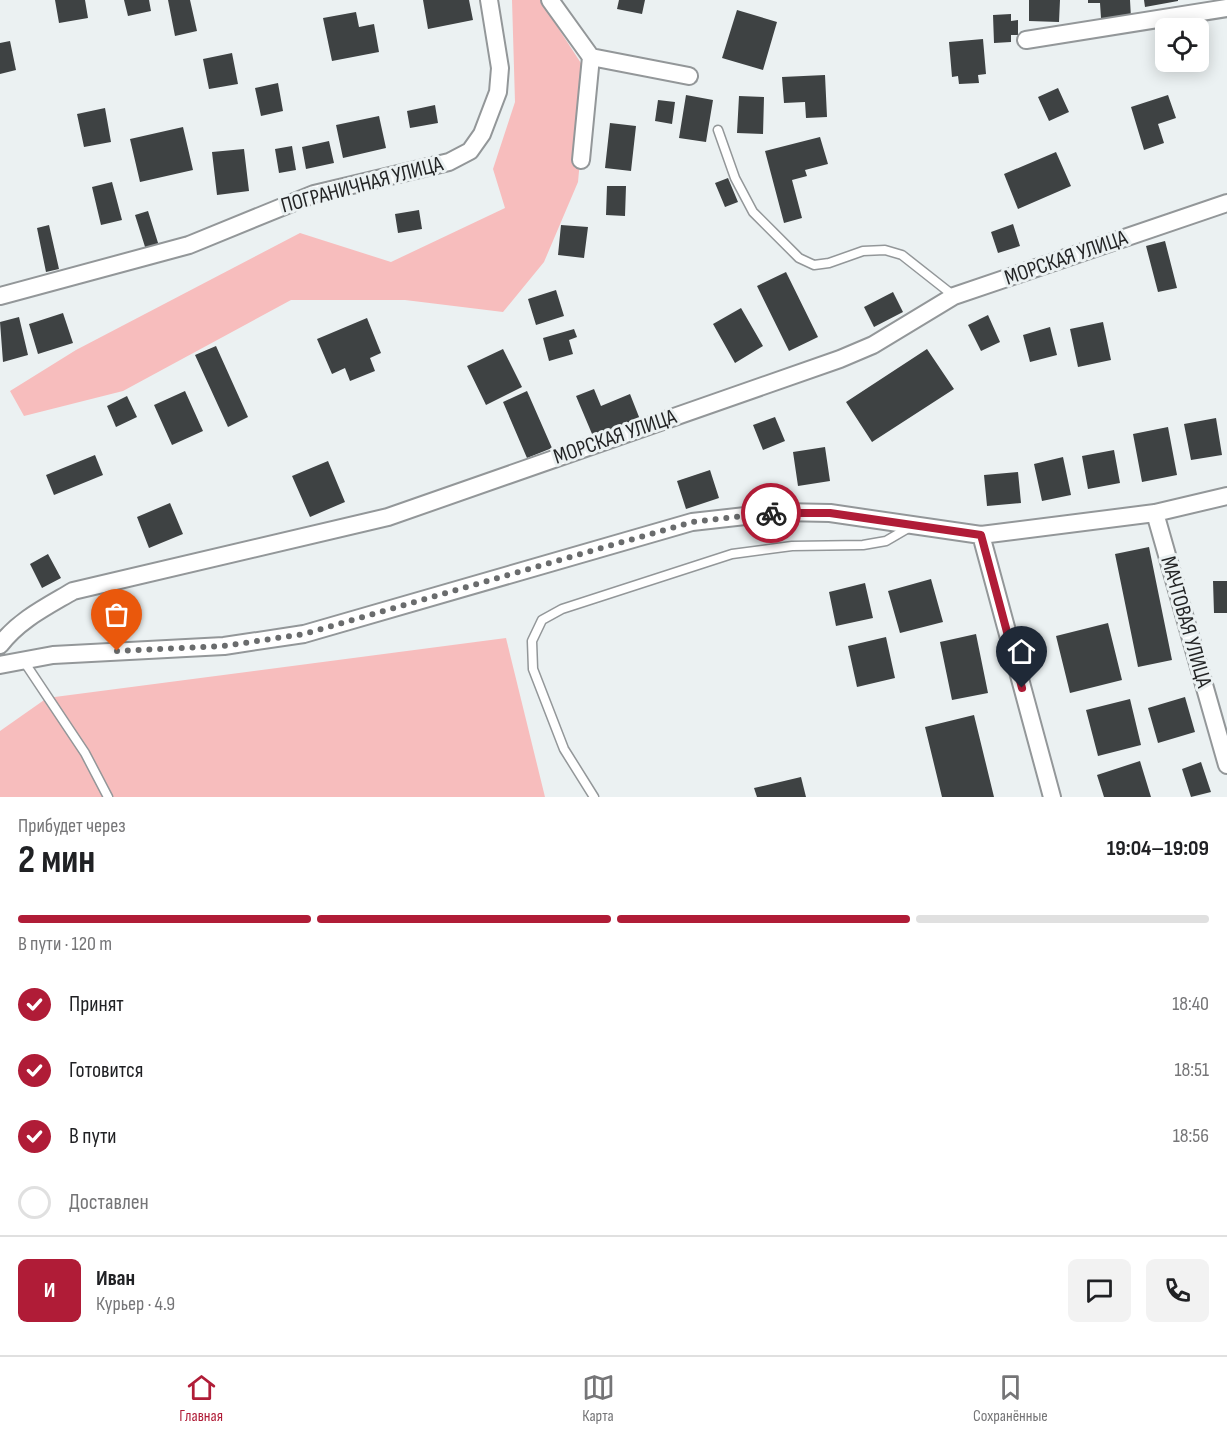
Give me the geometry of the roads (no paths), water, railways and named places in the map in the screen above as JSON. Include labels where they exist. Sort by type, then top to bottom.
[{"type":"street","name":"ПОГРАНИЧНАЯ УЛИЦА","points":[[0,296],[189,245],[292,201],[449,162],[470,151],[482,134],[498,92],[500,68],[489,0]]},
{"type":"street","points":[[550,0],[591,57],[581,160]]},
{"type":"street","points":[[1026,40],[1227,8]]},
{"type":"street","points":[[591,57],[689,76]]},
{"type":"street","name":"МОРСКАЯ УЛИЦА","points":[[0,645],[11,630],[31,615],[73,591],[388,517],[840,359],[873,345],[954,296],[1227,204]]},
{"type":"street","points":[[0,665],[53,655],[224,646],[304,634],[692,522],[731,516],[781,512],[830,513],[981,535],[1155,513],[1227,496]]},
{"type":"street","name":"МАЧТОВАЯ УЛИЦА","points":[[1155,513],[1227,765]]},
{"type":"street","points":[[981,535],[1052,797]]},
{"type":"lane","points":[[718,130],[735,178],[753,213],[799,258],[814,265],[862,251],[885,250],[903,255],[954,296]]},
{"type":"lane","points":[[594,797],[564,749],[533,669],[532,641],[542,621],[562,609],[732,554],[792,546],[863,545],[886,541],[913,526]]},
{"type":"lane","points":[[22,660],[85,753],[108,797]]}]
